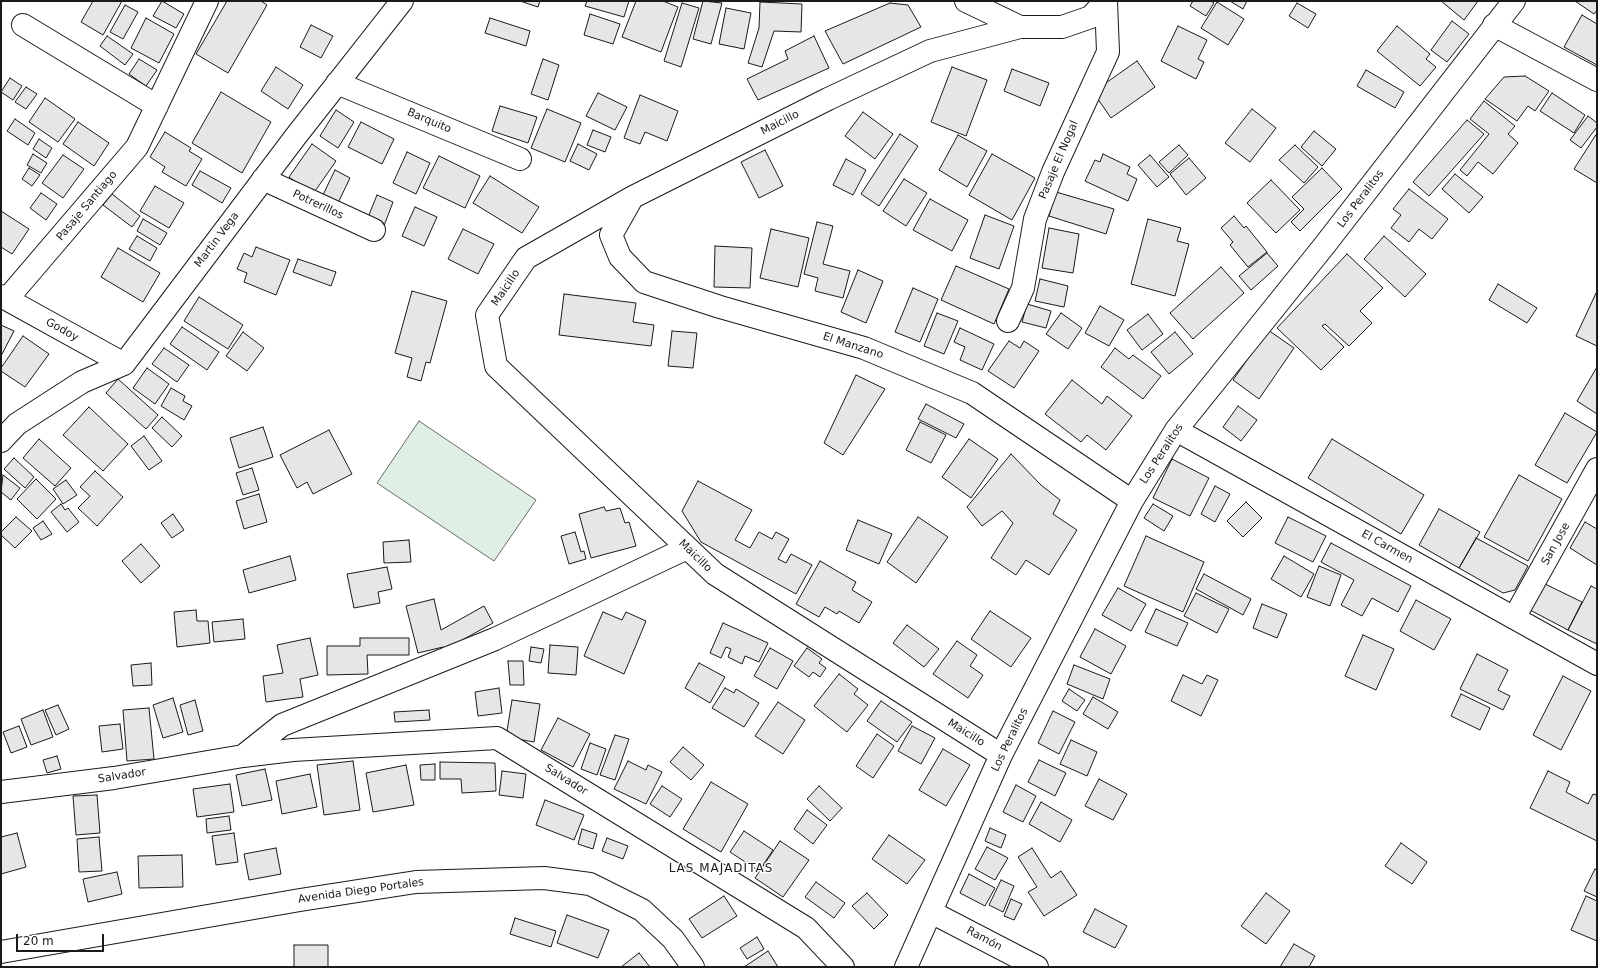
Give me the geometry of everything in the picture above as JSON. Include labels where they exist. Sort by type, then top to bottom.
[{"type":"street","name":"Pasaje Santiago","points":[[4,297],[137,147],[207,1]]},
{"type":"street","name":"Martin Vega","points":[[1,441],[17,424],[82,382],[124,364],[263,179],[402,1]]},
{"type":"street","points":[[966,1],[1020,27]]},
{"type":"street","name":"Maicillo","points":[[1001,755],[715,574],[496,366],[487,315],[526,258],[633,197],[828,99],[930,51],[1020,27],[1062,27],[1091,17],[1106,1]]},
{"type":"street","name":"Pasaje El Nogal","points":[[1008,321],[1023,288],[1035,219],[1053,172],[1108,52],[1106,1]]},
{"type":"street","name":"Los Peralitos","points":[[906,967],[1001,755],[1132,501],[1176,430],[1324,246],[1514,1]]},
{"type":"street","points":[[23,25],[157,106]]},
{"type":"street","points":[[1494,25],[1597,80]]},
{"type":"street","name":"Barquito","points":[[337,83],[520,159]]},
{"type":"street","name":"Potrerillos","points":[[263,179],[374,230]]},
{"type":"street","name":"El Manzano","points":[[633,197],[611,235],[620,256],[644,282],[720,307],[864,348],[972,393],[1132,501]]},
{"type":"street","name":"Godoy","points":[[4,297],[124,364]]},
{"type":"street","name":"El Carmen","points":[[1176,430],[1597,664]]},
{"type":"street","name":"San Jose","points":[[1514,618],[1597,470]]},
{"type":"street","name":"Salvador","points":[[243,756],[282,725],[495,639],[687,548]]},
{"type":"street","name":"Salvador","points":[[1,792],[114,778],[243,756],[294,750],[497,738],[806,928],[843,967]]},
{"type":"street","name":"Avenida Diego Portales","points":[[1,952],[300,900],[416,882],[544,878],[590,884],[642,910],[674,939],[692,967]]},
{"type":"street","name":"Ramón","points":[[931,912],[1037,967]]},
{"type":"green space","points":[[419,421],[536,500],[494,561],[377,483]]},
{"type":"building","points":[[93,1],[122,1],[103,35],[81,22]]},
{"type":"building","points":[[162,1],[184,14],[176,28],[153,16]]},
{"type":"building","points":[[227,1],[261,1],[267,5],[228,73],[196,54]]},
{"type":"building","points":[[520,1],[540,1],[538,7]]},
{"type":"building","points":[[587,1],[629,1],[624,17],[585,6]]},
{"type":"building","points":[[636,1],[663,1],[678,7],[661,52],[622,37]]},
{"type":"building","points":[[703,1],[722,3],[711,44],[693,39]]},
{"type":"building","points":[[1193,1],[1211,1],[1214,3],[1206,16],[1190,6]]},
{"type":"building","points":[[1230,1],[1247,1],[1243,9]]},
{"type":"building","points":[[1441,1],[1478,1],[1464,20]]},
{"type":"building","points":[[1575,1],[1597,1],[1597,10],[1594,14]]},
{"type":"building","points":[[760,2],[802,4],[801,32],[774,31],[762,67],[748,63],[759,28]]},
{"type":"building","points":[[1217,2],[1244,19],[1228,45],[1201,28]]},
{"type":"building","points":[[682,3],[699,8],[681,67],[664,61]]},
{"type":"building","points":[[890,3],[908,5],[921,27],[843,64],[825,31]]},
{"type":"building","points":[[1297,3],[1316,14],[1308,28],[1289,16]]},
{"type":"building","points":[[125,5],[138,12],[123,39],[110,32]]},
{"type":"building","points":[[726,8],[751,13],[744,49],[719,44]]},
{"type":"building","points":[[590,14],[620,24],[613,44],[584,35]]},
{"type":"building","points":[[1582,15],[1597,24],[1597,65],[1564,47]]},
{"type":"building","points":[[146,18],[174,34],[159,63],[131,48]]},
{"type":"building","points":[[490,18],[530,31],[526,46],[485,33]]},
{"type":"building","points":[[1452,21],[1469,34],[1447,62],[1431,50]]},
{"type":"building","points":[[311,25],[333,36],[321,58],[300,47]]},
{"type":"building","points":[[1178,26],[1207,40],[1198,59],[1204,62],[1196,79],[1161,61]]},
{"type":"building","points":[[1397,26],[1430,54],[1426,59],[1436,67],[1420,86],[1377,51]]},
{"type":"building","points":[[107,36],[133,54],[125,65],[100,46]]},
{"type":"building","points":[[814,36],[829,68],[758,100],[747,79],[788,59],[785,51]]},
{"type":"building","points":[[139,59],[157,70],[146,86],[129,74]]},
{"type":"building","points":[[543,59],[559,65],[548,100],[531,94]]},
{"type":"building","points":[[1137,61],[1155,87],[1111,118],[1093,92]]},
{"type":"building","points":[[276,67],[303,85],[288,109],[261,91]]},
{"type":"building","points":[[952,67],[987,80],[966,136],[931,122]]},
{"type":"building","points":[[1012,69],[1049,83],[1040,106],[1004,91]]},
{"type":"building","points":[[1366,70],[1404,92],[1395,108],[1357,86]]},
{"type":"building","points":[[1525,76],[1549,91],[1535,111],[1528,106],[1517,121],[1485,99],[1504,77]]},
{"type":"building","points":[[10,78],[22,86],[13,100],[1,92]]},
{"type":"building","points":[[26,87],[37,94],[26,109],[15,102]]},
{"type":"building","points":[[221,92],[271,122],[242,173],[192,143]]},
{"type":"building","points":[[598,93],[627,107],[615,130],[586,116]]},
{"type":"building","points":[[1552,93],[1585,115],[1574,133],[1540,111]]},
{"type":"building","points":[[640,95],[678,111],[667,141],[645,132],[640,144],[624,138]]},
{"type":"building","points":[[45,98],[75,119],[58,142],[29,122]]},
{"type":"building","points":[[1484,101],[1515,126],[1508,134],[1518,143],[1493,174],[1478,162],[1467,176],[1460,170],[1489,134],[1470,119]]},
{"type":"building","points":[[500,106],[537,117],[528,143],[492,131]]},
{"type":"building","points":[[547,109],[581,123],[565,162],[531,148]]},
{"type":"building","points":[[1252,109],[1276,128],[1250,162],[1225,143]]},
{"type":"building","points":[[336,110],[354,122],[338,148],[320,136]]},
{"type":"building","points":[[863,112],[893,134],[875,159],[845,136]]},
{"type":"building","points":[[1588,116],[1597,123],[1597,127],[1581,148],[1570,140]]},
{"type":"building","points":[[15,119],[35,133],[28,145],[7,131]]},
{"type":"building","points":[[1467,120],[1484,134],[1429,196],[1413,182]]},
{"type":"building","points":[[78,122],[109,143],[94,166],[63,144]]},
{"type":"building","points":[[361,122],[394,139],[382,164],[348,147]]},
{"type":"building","points":[[593,130],[611,137],[605,152],[587,145]]},
{"type":"building","points":[[1314,131],[1336,149],[1322,166],[1301,147]]},
{"type":"building","points":[[165,132],[191,148],[189,151],[202,159],[186,186],[162,172],[165,167],[150,157]]},
{"type":"building","points":[[1597,133],[1597,183],[1574,169]]},
{"type":"building","points":[[900,134],[918,146],[879,206],[861,194]]},
{"type":"building","points":[[958,135],[987,151],[967,187],[939,170]]},
{"type":"building","points":[[39,139],[52,148],[46,158],[33,149]]},
{"type":"building","points":[[312,144],[336,161],[313,194],[289,177]]},
{"type":"building","points":[[578,144],[597,154],[589,170],[570,161]]},
{"type":"building","points":[[1179,145],[1188,155],[1169,173],[1159,162]]},
{"type":"building","points":[[1295,145],[1318,167],[1304,183],[1279,160]]},
{"type":"building","points":[[765,150],[783,186],[759,198],[741,162]]},
{"type":"building","points":[[407,152],[430,163],[416,194],[393,183]]},
{"type":"building","points":[[33,154],[47,163],[41,173],[27,165]]},
{"type":"building","points":[[992,154],[1035,178],[1012,220],[969,195]]},
{"type":"building","points":[[1103,154],[1130,167],[1127,174],[1137,179],[1128,201],[1085,181],[1095,160],[1100,162]]},
{"type":"building","points":[[63,155],[84,169],[63,198],[42,183]]},
{"type":"building","points":[[1150,155],[1169,177],[1157,187],[1138,165]]},
{"type":"building","points":[[439,156],[480,176],[465,208],[423,188]]},
{"type":"building","points":[[1189,158],[1206,178],[1186,195],[1170,174]]},
{"type":"building","points":[[846,159],[866,170],[853,195],[833,185]]},
{"type":"building","points":[[29,168],[40,175],[32,186],[22,179]]},
{"type":"building","points":[[1322,168],[1342,189],[1300,231],[1291,222],[1304,209],[1292,197]]},
{"type":"building","points":[[335,170],[350,178],[336,207],[321,199]]},
{"type":"building","points":[[200,171],[231,188],[222,203],[192,185]]},
{"type":"building","points":[[1455,174],[1483,197],[1469,213],[1442,189]]},
{"type":"building","points":[[490,176],[539,207],[522,233],[473,203]]},
{"type":"building","points":[[904,179],[927,193],[906,226],[883,211]]},
{"type":"building","points":[[1271,180],[1300,210],[1276,233],[1247,203]]},
{"type":"building","points":[[155,186],[184,203],[169,228],[140,211]]},
{"type":"building","points":[[1409,189],[1448,219],[1432,239],[1419,229],[1409,242],[1391,228],[1401,215],[1393,209]]},
{"type":"building","points":[[1056,192],[1114,209],[1106,234],[1049,216]]},
{"type":"building","points":[[41,193],[57,204],[46,220],[30,208]]},
{"type":"building","points":[[112,194],[140,216],[132,227],[103,205]]},
{"type":"building","points":[[377,195],[393,202],[382,231],[365,225]]},
{"type":"building","points":[[930,199],[968,220],[952,251],[913,230]]},
{"type":"building","points":[[415,207],[437,217],[424,246],[402,236]]},
{"type":"building","points":[[1,211],[29,229],[12,254],[1,247]]},
{"type":"building","points":[[985,215],[1014,226],[999,269],[970,258]]},
{"type":"building","points":[[1234,216],[1244,228],[1246,226],[1267,252],[1248,267],[1230,245],[1233,242],[1221,228]]},
{"type":"building","points":[[143,219],[167,233],[160,245],[137,231]]},
{"type":"building","points":[[1148,219],[1181,228],[1177,241],[1189,244],[1175,296],[1131,284]]},
{"type":"building","points":[[817,222],[833,226],[823,264],[850,271],[843,298],[815,291],[818,278],[804,274]]},
{"type":"building","points":[[1049,228],[1079,234],[1073,273],[1042,268]]},
{"type":"building","points":[[463,229],[494,244],[478,274],[448,259]]},
{"type":"building","points":[[771,229],[809,238],[798,287],[760,278]]},
{"type":"building","points":[[137,236],[157,248],[150,261],[129,249]]},
{"type":"building","points":[[1384,236],[1426,274],[1405,297],[1364,259]]},
{"type":"building","points":[[715,246],[752,248],[750,288],[714,287]]},
{"type":"building","points":[[256,247],[290,260],[276,295],[244,282],[247,273],[237,269],[244,253],[252,257]]},
{"type":"building","points":[[118,248],[160,273],[143,302],[101,277]]},
{"type":"building","points":[[1267,253],[1278,266],[1251,290],[1239,276]]},
{"type":"building","points":[[1347,254],[1383,288],[1360,311],[1372,323],[1349,346],[1325,324],[1322,326],[1344,347],[1321,370],[1277,328]]},
{"type":"building","points":[[298,259],[336,272],[331,286],[293,272]]},
{"type":"building","points":[[956,266],[1009,289],[994,324],[941,300]]},
{"type":"building","points":[[1221,267],[1244,293],[1193,339],[1170,313]]},
{"type":"building","points":[[858,270],[883,281],[866,323],[841,312]]},
{"type":"building","points":[[1040,279],[1068,286],[1064,307],[1035,301]]},
{"type":"building","points":[[1498,284],[1537,308],[1527,323],[1489,300]]},
{"type":"building","points":[[913,288],[938,299],[920,342],[895,332]]},
{"type":"building","points":[[412,291],[447,301],[430,363],[426,362],[421,381],[407,377],[412,358],[395,353]]},
{"type":"building","points":[[1597,291],[1597,346],[1576,336]]},
{"type":"building","points":[[564,294],[636,303],[633,322],[654,325],[651,346],[559,335]]},
{"type":"building","points":[[199,297],[243,325],[228,349],[184,321]]},
{"type":"building","points":[[1027,304],[1051,311],[1046,328],[1022,322]]},
{"type":"building","points":[[1100,306],[1124,320],[1109,346],[1085,333]]},
{"type":"building","points":[[937,313],[958,321],[944,354],[924,346]]},
{"type":"building","points":[[1061,313],[1082,328],[1068,349],[1046,334]]},
{"type":"building","points":[[1148,314],[1163,334],[1142,350],[1127,330]]},
{"type":"building","points":[[1,325],[14,331],[1,356]]},
{"type":"building","points":[[182,327],[219,352],[207,370],[170,344]]},
{"type":"building","points":[[960,328],[994,344],[982,370],[960,360],[965,347],[954,342]]},
{"type":"building","points":[[1268,330],[1294,348],[1259,399],[1233,380]]},
{"type":"building","points":[[672,331],[697,333],[693,368],[668,366]]},
{"type":"building","points":[[243,332],[264,348],[247,371],[226,356]]},
{"type":"building","points":[[1175,332],[1193,354],[1169,374],[1151,352]]},
{"type":"building","points":[[23,336],[49,354],[25,387],[1,371],[1,368]]},
{"type":"building","points":[[1009,341],[1020,348],[1024,341],[1039,351],[1014,388],[988,371]]},
{"type":"building","points":[[164,348],[189,365],[177,382],[152,364]]},
{"type":"building","points":[[1115,348],[1129,359],[1133,355],[1161,376],[1143,399],[1101,367]]},
{"type":"building","points":[[1597,367],[1597,414],[1577,401]]},
{"type":"building","points":[[147,368],[169,384],[155,404],[133,388]]},
{"type":"building","points":[[856,375],[885,389],[843,455],[824,443]]},
{"type":"building","points":[[118,379],[158,415],[146,429],[106,393]]},
{"type":"building","points":[[1072,380],[1102,404],[1107,396],[1132,416],[1106,450],[1087,435],[1081,442],[1045,414]]},
{"type":"building","points":[[171,388],[185,396],[183,401],[192,406],[184,420],[161,406]]},
{"type":"building","points":[[926,404],[964,424],[956,438],[918,419]]},
{"type":"building","points":[[1238,406],[1257,420],[1241,441],[1223,427]]},
{"type":"building","points":[[89,407],[128,444],[103,471],[63,435]]},
{"type":"building","points":[[1565,413],[1597,432],[1567,483],[1535,465]]},
{"type":"building","points":[[162,417],[182,436],[172,447],[152,428]]},
{"type":"building","points":[[920,422],[946,435],[931,463],[906,450]]},
{"type":"building","points":[[263,427],[273,457],[239,468],[230,438]]},
{"type":"building","points":[[329,430],[352,474],[313,494],[307,482],[297,488],[280,455]]},
{"type":"building","points":[[144,436],[162,461],[149,470],[131,446]]},
{"type":"building","points":[[39,439],[71,468],[55,486],[23,458]]},
{"type":"building","points":[[969,439],[998,459],[971,498],[942,477]]},
{"type":"building","points":[[1332,439],[1424,495],[1401,534],[1308,478]]},
{"type":"building","points":[[1011,454],[1041,485],[1060,500],[1053,514],[1077,530],[1049,575],[1026,560],[1016,575],[991,558],[1013,523],[1002,511],[982,526],[967,507]]},
{"type":"building","points":[[14,458],[34,477],[25,488],[4,469]]},
{"type":"building","points":[[1172,459],[1209,478],[1190,516],[1153,498]]},
{"type":"building","points":[[252,468],[259,490],[243,495],[236,473]]},
{"type":"building","points":[[95,471],[123,497],[97,526],[78,508],[90,496],[80,487]]},
{"type":"building","points":[[3,475],[20,488],[11,500],[1,492]]},
{"type":"building","points":[[1519,475],[1562,499],[1528,561],[1484,537]]},
{"type":"building","points":[[36,479],[56,499],[37,519],[17,499]]},
{"type":"building","points":[[66,480],[77,495],[63,504],[53,489]]},
{"type":"building","points":[[698,481],[752,510],[735,540],[750,548],[759,532],[772,539],[776,532],[789,539],[778,559],[786,563],[791,554],[812,565],[796,594],[701,542],[682,511]]},
{"type":"building","points":[[1215,486],[1230,494],[1215,522],[1201,514]]},
{"type":"building","points":[[259,494],[267,522],[244,529],[236,501]]},
{"type":"building","points":[[1246,502],[1262,518],[1243,537],[1227,521]]},
{"type":"building","points":[[61,504],[65,510],[68,508],[79,522],[67,532],[51,512]]},
{"type":"building","points":[[1153,504],[1173,516],[1164,531],[1144,518]]},
{"type":"building","points":[[604,507],[606,511],[620,508],[625,523],[629,522],[636,546],[591,558],[579,514]]},
{"type":"building","points":[[1439,509],[1480,532],[1459,568],[1419,545]]},
{"type":"building","points":[[173,514],[184,530],[172,538],[161,523]]},
{"type":"building","points":[[16,517],[32,531],[15,548],[1,535],[1,532]]},
{"type":"building","points":[[918,517],[948,537],[916,583],[887,562]]},
{"type":"building","points":[[1288,517],[1326,536],[1313,562],[1275,543]]},
{"type":"building","points":[[858,520],[892,534],[879,564],[846,550]]},
{"type":"building","points":[[43,521],[52,534],[41,540],[33,528]]},
{"type":"building","points":[[1585,522],[1597,529],[1597,565],[1570,548]]},
{"type":"building","points":[[575,532],[581,552],[584,551],[586,559],[569,564],[561,536]]},
{"type":"building","points":[[1146,536],[1204,562],[1183,612],[1124,586]]},
{"type":"building","points":[[1476,538],[1528,566],[1515,590],[1503,593],[1459,568]]},
{"type":"building","points":[[409,540],[411,562],[384,563],[383,542]]},
{"type":"building","points":[[1331,543],[1411,586],[1398,612],[1372,598],[1362,616],[1341,605],[1354,580],[1321,562]]},
{"type":"building","points":[[141,544],[160,566],[141,583],[122,561]]},
{"type":"building","points":[[290,556],[296,580],[249,593],[243,570]]},
{"type":"building","points":[[1284,556],[1314,574],[1301,597],[1271,579]]},
{"type":"building","points":[[820,561],[856,582],[852,590],[872,602],[859,623],[839,611],[837,614],[825,607],[819,617],[796,604]]},
{"type":"building","points":[[1319,566],[1341,575],[1330,606],[1307,597]]},
{"type":"building","points":[[387,567],[392,589],[378,592],[380,603],[354,608],[347,574]]},
{"type":"building","points":[[1204,574],[1251,599],[1243,615],[1196,589]]},
{"type":"building","points":[[1543,583],[1582,602],[1568,630],[1530,610]]},
{"type":"building","points":[[1591,586],[1597,589],[1597,644],[1568,630]]},
{"type":"building","points":[[1118,588],[1146,604],[1131,631],[1102,615]]},
{"type":"building","points":[[1196,593],[1229,609],[1217,633],[1184,616]]},
{"type":"building","points":[[434,599],[441,630],[484,606],[493,623],[444,650],[443,647],[418,653],[406,606]]},
{"type":"building","points":[[1416,600],[1451,619],[1434,650],[1400,631]]},
{"type":"building","points":[[1262,604],[1287,614],[1277,638],[1253,628]]},
{"type":"building","points":[[1156,609],[1188,623],[1177,646],[1145,632]]},
{"type":"building","points":[[196,610],[197,621],[208,621],[210,643],[177,647],[174,612]]},
{"type":"building","points":[[990,611],[1031,638],[1011,667],[971,639]]},
{"type":"building","points":[[603,612],[622,620],[626,612],[646,621],[624,674],[584,656]]},
{"type":"building","points":[[243,619],[245,639],[214,642],[212,622]]},
{"type":"building","points":[[723,623],[768,643],[759,662],[745,656],[742,664],[728,657],[731,649],[726,647],[721,658],[710,653]]},
{"type":"building","points":[[907,625],[939,649],[924,667],[893,643]]},
{"type":"building","points":[[1095,629],[1126,646],[1111,674],[1080,657]]},
{"type":"building","points":[[1363,635],[1394,649],[1376,690],[1345,676]]},
{"type":"building","points":[[310,638],[318,675],[300,679],[303,697],[266,702],[263,676],[283,673],[277,645]]},
{"type":"building","points":[[360,638],[409,638],[409,655],[367,655],[368,674],[327,675],[327,646],[360,646]]},
{"type":"building","points":[[957,641],[977,655],[970,666],[983,675],[968,698],[933,674]]},
{"type":"building","points":[[550,645],[578,647],[576,675],[548,673]]},
{"type":"building","points":[[531,647],[544,649],[541,663],[529,661]]},
{"type":"building","points":[[770,648],[793,661],[777,689],[754,676]]},
{"type":"building","points":[[807,648],[822,659],[819,663],[826,668],[820,677],[813,672],[809,677],[794,666]]},
{"type":"building","points":[[1477,654],[1508,670],[1498,690],[1510,696],[1503,710],[1460,689]]},
{"type":"building","points":[[508,661],[523,661],[524,685],[510,685]]},
{"type":"building","points":[[151,663],[152,685],[133,686],[131,665]]},
{"type":"building","points":[[699,663],[725,677],[710,703],[685,688]]},
{"type":"building","points":[[1074,665],[1110,679],[1103,699],[1067,684]]},
{"type":"building","points":[[839,674],[858,689],[854,694],[868,705],[847,732],[814,706]]},
{"type":"building","points":[[1183,675],[1202,684],[1207,675],[1218,680],[1201,716],[1171,701]]},
{"type":"building","points":[[1563,676],[1591,691],[1561,750],[1533,735]]},
{"type":"building","points":[[499,688],[502,713],[478,716],[475,692]]},
{"type":"building","points":[[725,688],[734,693],[736,689],[759,703],[744,727],[712,708]]},
{"type":"building","points":[[1069,689],[1085,700],[1077,711],[1062,701]]},
{"type":"building","points":[[1461,694],[1490,708],[1480,730],[1451,716]]},
{"type":"building","points":[[1093,697],[1118,712],[1108,729],[1083,714]]},
{"type":"building","points":[[173,698],[183,732],[163,738],[153,705]]},
{"type":"building","points":[[195,700],[203,731],[188,735],[180,705]]},
{"type":"building","points":[[512,700],[540,704],[534,742],[506,737]]},
{"type":"building","points":[[881,701],[912,722],[897,742],[867,721]]},
{"type":"building","points":[[778,702],[805,720],[783,754],[755,736]]},
{"type":"building","points":[[58,705],[69,729],[56,735],[45,710]]},
{"type":"building","points":[[149,708],[154,759],[127,761],[123,710]]},
{"type":"building","points":[[43,710],[53,737],[31,745],[21,719]]},
{"type":"building","points":[[429,710],[430,720],[395,722],[394,712]]},
{"type":"building","points":[[1053,711],[1075,722],[1059,754],[1038,743]]},
{"type":"building","points":[[558,718],[590,734],[573,767],[541,750]]},
{"type":"building","points":[[120,724],[123,749],[102,752],[99,726]]},
{"type":"building","points":[[19,726],[27,747],[11,753],[3,732]]},
{"type":"building","points":[[912,726],[935,738],[921,764],[898,751]]},
{"type":"building","points":[[877,734],[894,746],[873,778],[856,766]]},
{"type":"building","points":[[615,735],[629,739],[615,780],[600,775]]},
{"type":"building","points":[[1071,740],[1097,752],[1087,776],[1060,764]]},
{"type":"building","points":[[590,743],[606,749],[597,775],[581,769]]},
{"type":"building","points":[[683,747],[704,765],[691,780],[670,762]]},
{"type":"building","points":[[943,749],[970,765],[946,806],[919,790]]},
{"type":"building","points":[[57,756],[61,769],[47,773],[43,760]]},
{"type":"building","points":[[1039,760],[1066,773],[1055,796],[1028,782]]},
{"type":"building","points":[[353,761],[360,810],[324,815],[317,765]]},
{"type":"building","points":[[628,761],[646,770],[648,765],[662,772],[646,804],[614,789]]},
{"type":"building","points":[[440,762],[495,763],[496,791],[462,793],[461,779],[440,779]]},
{"type":"building","points":[[435,764],[435,780],[421,780],[420,765]]},
{"type":"building","points":[[406,765],[414,805],[373,812],[366,773]]},
{"type":"building","points":[[265,769],[272,800],[242,806],[236,775]]},
{"type":"building","points":[[502,771],[526,774],[523,798],[499,795]]},
{"type":"building","points":[[1548,771],[1570,782],[1566,792],[1588,804],[1593,794],[1597,795],[1597,841],[1530,808]]},
{"type":"building","points":[[310,774],[317,807],[282,814],[276,781]]},
{"type":"building","points":[[1099,779],[1127,794],[1113,820],[1085,806]]},
{"type":"building","points":[[711,782],[748,804],[721,852],[683,829]]},
{"type":"building","points":[[230,784],[234,812],[197,817],[193,789]]},
{"type":"building","points":[[1016,785],[1036,796],[1023,822],[1003,812]]},
{"type":"building","points":[[662,786],[682,799],[670,817],[650,804]]},
{"type":"building","points":[[819,786],[842,808],[830,821],[807,799]]},
{"type":"building","points":[[97,795],[100,833],[76,835],[73,796]]},
{"type":"building","points":[[545,800],[584,815],[574,840],[536,825]]},
{"type":"building","points":[[1041,802],[1072,820],[1060,842],[1029,824]]},
{"type":"building","points":[[807,810],[827,825],[813,844],[794,829]]},
{"type":"building","points":[[229,816],[231,830],[207,833],[206,819]]},
{"type":"building","points":[[990,828],[1006,835],[1001,848],[985,841]]},
{"type":"building","points":[[582,829],[597,834],[593,849],[578,844]]},
{"type":"building","points":[[744,831],[773,850],[759,871],[730,852]]},
{"type":"building","points":[[17,833],[26,867],[1,874],[1,837]]},
{"type":"building","points":[[234,833],[238,862],[216,865],[212,836]]},
{"type":"building","points":[[889,835],[925,860],[907,884],[872,859]]},
{"type":"building","points":[[99,837],[102,871],[79,872],[77,839]]},
{"type":"building","points":[[607,838],[628,846],[623,859],[602,851]]},
{"type":"building","points":[[780,841],[809,860],[783,897],[755,878]]},
{"type":"building","points":[[1401,843],[1427,862],[1412,884],[1385,866]]},
{"type":"building","points":[[987,847],[1008,858],[995,880],[975,869]]},
{"type":"building","points":[[276,848],[281,874],[249,880],[244,854]]},
{"type":"building","points":[[1032,848],[1051,878],[1061,871],[1077,895],[1044,916],[1028,892],[1037,887],[1018,857]]},
{"type":"building","points":[[182,855],[183,887],[139,888],[138,856]]},
{"type":"building","points":[[1595,869],[1597,871],[1597,897],[1584,891]]},
{"type":"building","points":[[117,872],[122,894],[88,902],[83,879]]},
{"type":"building","points":[[969,874],[995,888],[985,906],[960,893]]},
{"type":"building","points":[[1001,880],[1014,886],[1003,912],[989,905]]},
{"type":"building","points":[[816,882],[845,903],[834,918],[805,897]]},
{"type":"building","points":[[867,893],[888,915],[874,929],[852,906]]},
{"type":"building","points":[[1266,893],[1290,911],[1266,944],[1241,926]]},
{"type":"building","points":[[724,896],[737,916],[702,938],[689,919]]},
{"type":"building","points":[[1586,896],[1597,901],[1597,941],[1571,930]]},
{"type":"building","points":[[1011,899],[1022,904],[1014,920],[1004,916]]},
{"type":"building","points":[[1095,909],[1127,926],[1115,948],[1083,932]]},
{"type":"building","points":[[567,915],[609,930],[598,958],[557,943]]},
{"type":"building","points":[[515,918],[556,931],[551,947],[510,934]]},
{"type":"building","points":[[757,937],[764,949],[747,959],[740,948]]},
{"type":"building","points":[[1294,944],[1315,956],[1309,967],[1280,967]]},
{"type":"building","points":[[294,945],[328,945],[328,967],[294,967]]},
{"type":"building","points":[[768,951],[778,967],[744,967]]},
{"type":"building","points":[[639,953],[650,967],[621,967]]},
{"type":"district","name":"LAS MAJADITAS","points":[[721,869]]}]
